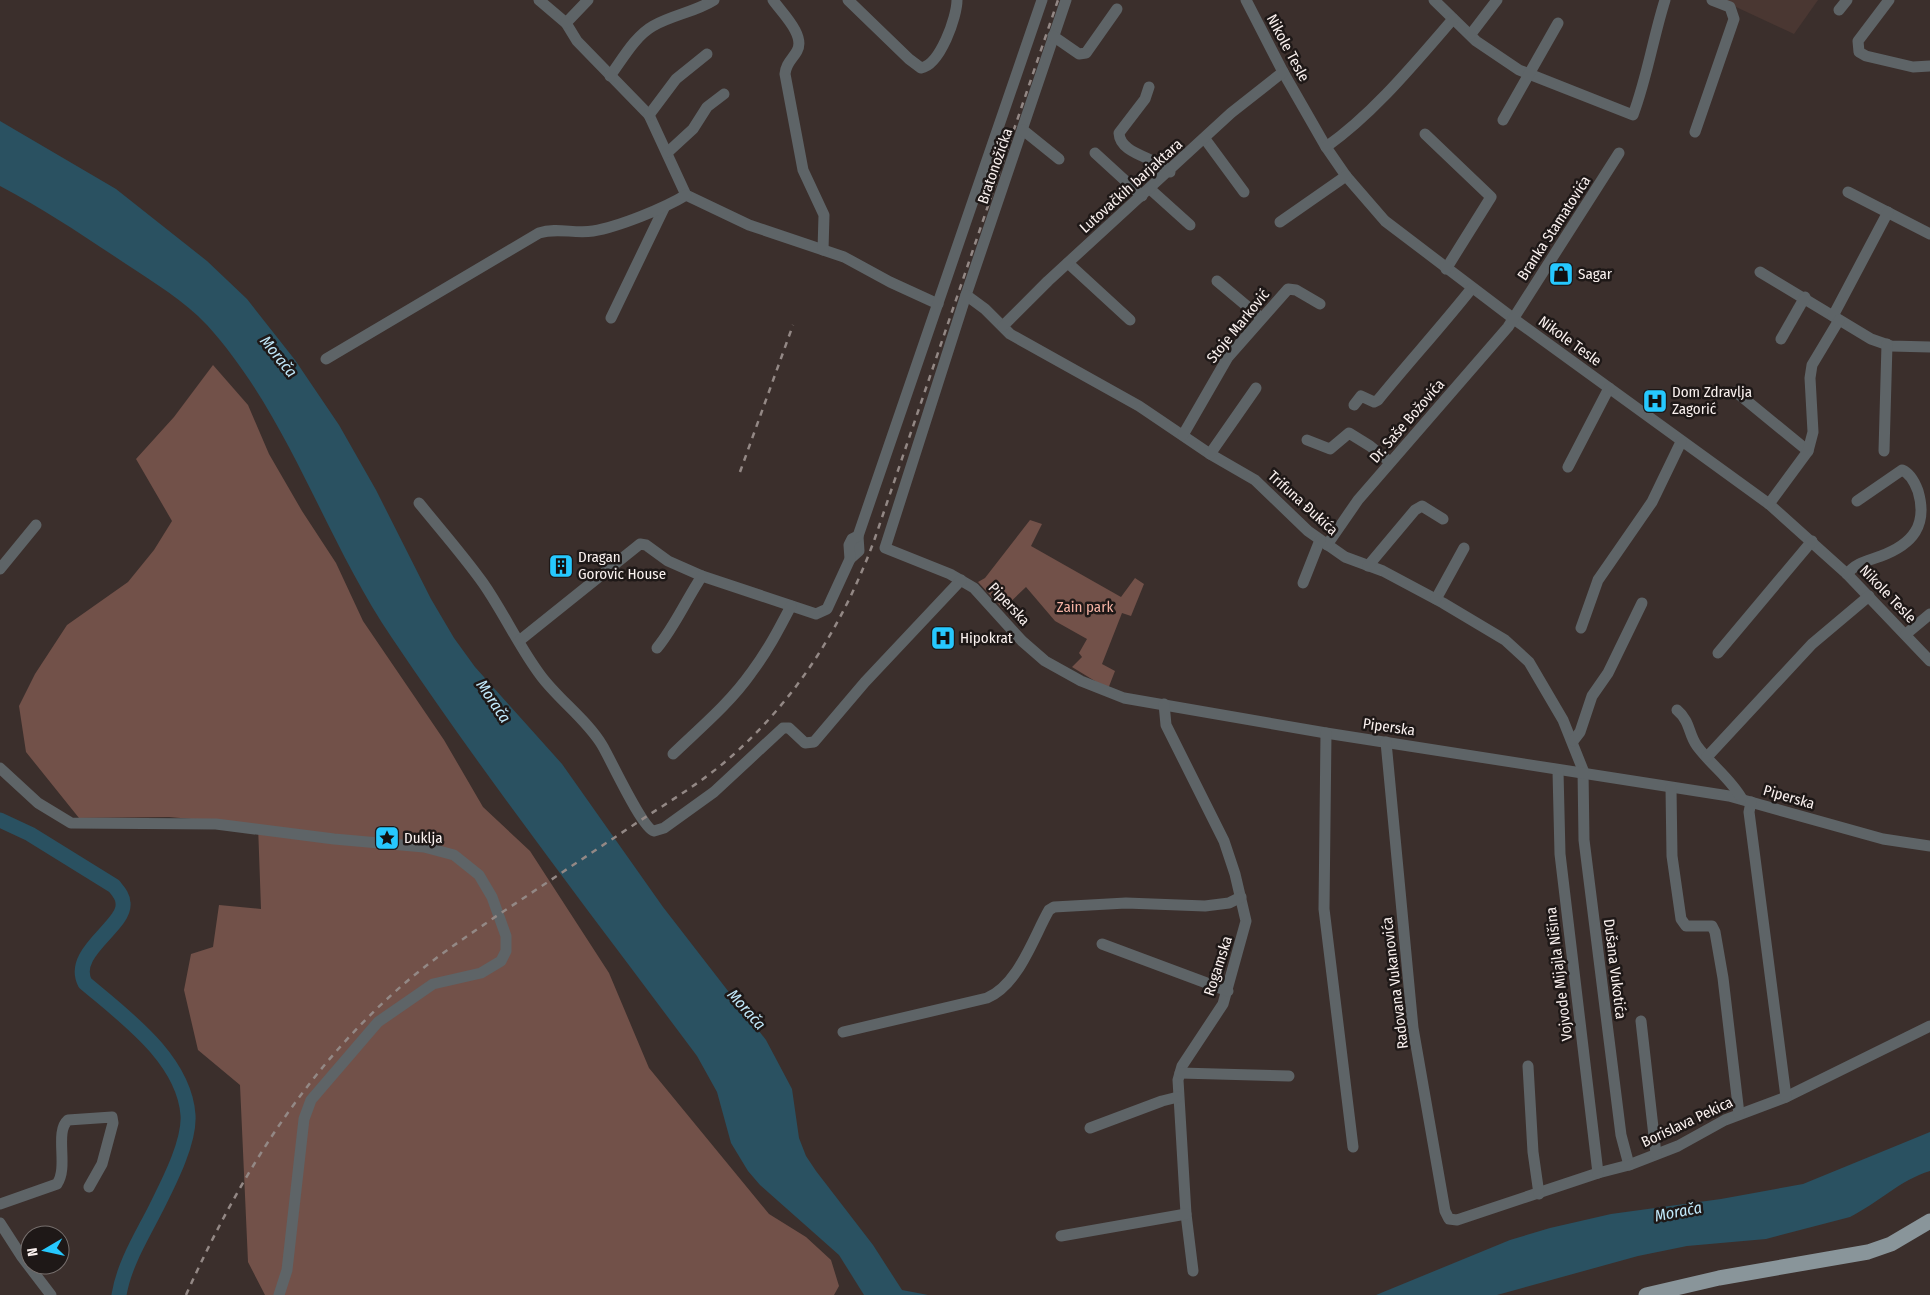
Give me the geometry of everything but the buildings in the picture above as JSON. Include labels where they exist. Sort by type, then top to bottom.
[{"type":"main road","points":[[1646,1295],[1728,1276],[1866,1253],[1893,1242],[1930,1220]]},
{"type":"street","points":[[538,0],[566,23],[577,41],[650,115],[686,195],[750,225],[844,257],[938,304]]},
{"type":"street","points":[[566,23],[588,0]]},
{"type":"street","points":[[610,76],[636,42],[652,26],[689,13],[714,0]]},
{"type":"street","points":[[773,0],[796,32],[799,43],[799,48],[787,63],[785,74],[803,170],[824,216],[823,250]]},
{"type":"street","points":[[848,0],[909,59],[921,68],[932,63],[939,51],[957,12],[957,0]]},
{"type":"street","points":[[519,641],[640,544],[646,545],[668,561],[702,576],[816,614],[823,612],[832,600],[850,559],[849,545],[852,539],[858,536],[1042,0]]},
{"type":"street","name":"Bratonožićka","points":[[966,295],[1066,0]]},
{"type":"street","name":"Nikole Tesle","points":[[1246,0],[1283,72],[1326,147],[1346,176],[1386,221],[1446,269],[1681,442],[1769,504],[1847,574],[1930,661]]},
{"type":"street","points":[[1434,0],[1490,52],[1529,74],[1633,115],[1643,88],[1655,31],[1665,0]]},
{"type":"street","points":[[1470,34],[1497,0]]},
{"type":"street","points":[[1695,132],[1734,19],[1730,7],[1712,0]]},
{"type":"street","points":[[1838,10],[1847,0]]},
{"type":"street","points":[[1889,0],[1858,41],[1858,49],[1866,56],[1913,67],[1930,66]]},
{"type":"street","points":[[1053,36],[1079,54],[1086,53],[1117,9]]},
{"type":"street","points":[[1326,147],[1346,132],[1378,102],[1453,19]]},
{"type":"street","points":[[1504,120],[1558,23]]},
{"type":"street","points":[[650,115],[676,79],[707,54]]},
{"type":"street","name":"Lutovačkih barjaktara","points":[[1003,326],[1068,263],[1205,140],[1231,113],[1283,72]]},
{"type":"street","points":[[1149,87],[1146,98],[1119,133],[1120,140],[1125,147],[1150,158],[1170,172]]},
{"type":"street","points":[[668,152],[693,129],[707,107],[724,94]]},
{"type":"street","points":[[1023,130],[1059,159]]},
{"type":"street","points":[[1425,134],[1491,198],[1446,269]]},
{"type":"street","points":[[1205,140],[1244,192]]},
{"type":"street","points":[[1095,153],[1190,225]]},
{"type":"street","name":"Branka Stamatovića","points":[[1514,319],[1619,153]]},
{"type":"street","points":[[1280,222],[1346,176]]},
{"type":"street","points":[[1848,192],[1930,234]]},
{"type":"street","points":[[326,359],[539,233],[550,229],[593,231],[664,208],[686,195]]},
{"type":"street","points":[[611,318],[664,208]]},
{"type":"street","points":[[1769,504],[1808,450],[1814,432],[1810,378],[1812,365],[1888,212]]},
{"type":"street","points":[[1068,263],[1130,320]]},
{"type":"street","points":[[1760,272],[1871,339],[1887,344],[1930,347]]},
{"type":"street","points":[[1216,281],[1261,318]]},
{"type":"street","points":[[1354,405],[1361,396],[1374,402],[1378,400],[1411,360],[1431,340],[1472,288]]},
{"type":"street","name":"Stoje Marković","points":[[1182,435],[1228,357],[1288,289],[1296,290],[1320,304]]},
{"type":"street","points":[[966,295],[1003,326]]},
{"type":"street","name":"Piperska","points":[[966,295],[882,547],[950,574],[974,588],[1022,641],[1045,661],[1080,681],[1112,694],[1326,733],[1475,755],[1558,771],[1747,801],[1883,839],[1930,846]]},
{"type":"street","points":[[1781,339],[1804,297]]},
{"type":"street","name":"Dr. Saše Božovića","points":[[1303,583],[1324,542],[1390,462],[1514,319]]},
{"type":"street","name":"Trifuna Đukića","points":[[1003,326],[1010,334],[1139,406],[1210,454],[1254,480],[1308,531],[1345,557],[1436,599],[1505,640],[1522,654],[1548,695],[1573,741],[1583,774]]},
{"type":"street","points":[[1884,451],[1887,344]]},
{"type":"street","points":[[1210,454],[1256,388]]},
{"type":"street","points":[[1568,467],[1609,388]]},
{"type":"street","points":[[1736,392],[1808,450]]},
{"type":"street","points":[[1307,440],[1330,449],[1345,434],[1349,434],[1370,446],[1390,462]]},
{"type":"street","points":[[1581,628],[1598,580],[1652,502],[1681,442]]},
{"type":"street","points":[[1847,574],[1858,564],[1881,556],[1908,542],[1917,528],[1922,513],[1917,488],[1908,474],[1902,470],[1857,501]]},
{"type":"street","points":[[419,502],[482,582],[527,657],[549,687],[600,742],[627,789],[636,812],[648,828],[654,831],[664,828],[714,792],[783,728],[790,728],[805,743],[814,742],[865,682],[961,580]]},
{"type":"street","points":[[1368,566],[1419,507],[1443,519]]},
{"type":"street","points":[[0,569],[36,525]]},
{"type":"street","points":[[1718,653],[1812,541]]},
{"type":"street","points":[[1436,599],[1464,548]]},
{"type":"street","points":[[657,648],[670,632],[688,597],[702,576]]},
{"type":"street","points":[[1708,757],[1812,644],[1869,596]]},
{"type":"street","points":[[1573,741],[1580,732],[1592,696],[1608,673],[1642,602]]},
{"type":"street","points":[[673,754],[730,698],[751,673],[779,630],[791,606]]},
{"type":"street","points":[[1906,634],[1930,614]]},
{"type":"street","name":"Rogamska","points":[[1164,704],[1166,725],[1224,841],[1241,897],[1246,926],[1223,1004],[1180,1073],[1178,1097],[1186,1214],[1193,1271]]},
{"type":"street","points":[[1677,710],[1688,721],[1696,745],[1747,801],[1786,1097]]},
{"type":"street","points":[[1326,733],[1324,909],[1353,1147]]},
{"type":"street","name":"Radovana Vukanovića","points":[[1386,742],[1413,1028],[1445,1211],[1449,1219]]},
{"type":"street","points":[[0,768],[38,803],[71,823],[216,824],[334,839],[424,847],[444,851],[462,860],[485,884],[506,936],[506,951],[501,961],[495,967],[481,973],[442,980],[422,989],[378,1022],[311,1100],[304,1119],[287,1270],[279,1295]]},
{"type":"street","name":"Vojvode Mijajla Nišina","points":[[1558,771],[1560,854],[1598,1173]]},
{"type":"street","name":"Dušana Vukotića","points":[[1583,774],[1584,840],[1621,1135],[1629,1165]]},
{"type":"street","points":[[1671,788],[1672,856],[1681,918],[1686,926],[1712,926],[1715,932],[1723,978],[1739,1114]]},
{"type":"street","points":[[843,1032],[979,1000],[996,993],[1015,972],[1049,910],[1054,907],[1126,903],[1205,906],[1229,904],[1241,897]]},
{"type":"street","points":[[1102,944],[1228,991]]},
{"type":"street","points":[[1641,1021],[1656,1154]]},
{"type":"street","name":"Borislava Pekica","points":[[1449,1219],[1457,1220],[1598,1173],[1629,1165],[1694,1138],[1739,1114],[1786,1097],[1930,1026]]},
{"type":"street","points":[[1528,1066],[1533,1152],[1539,1194]]},
{"type":"street","points":[[1180,1073],[1289,1076]]},
{"type":"street","points":[[1090,1128],[1162,1100],[1178,1097]]},
{"type":"street","points":[[0,1204],[57,1184],[62,1171],[62,1128],[68,1120],[112,1117],[102,1164],[89,1187]]},
{"type":"street","points":[[1061,1236],[1186,1214]]},
{"type":"street","points":[[0,1223],[22,1257],[51,1295]]},
{"type":"shaded area","points":[[1721,0],[1818,0],[1794,34]]},
{"type":"green space","name":"Duklja","points":[[213,365],[248,405],[269,454],[302,511],[336,563],[363,621],[444,740],[483,807],[530,851],[609,973],[649,1068],[769,1214],[806,1237],[831,1260],[839,1286],[834,1295],[265,1295],[248,1262],[240,1085],[198,1050],[184,990],[191,954],[213,947],[219,905],[261,909],[258,825],[169,817],[79,818],[26,752],[19,706],[35,674],[67,625],[128,582],[154,550],[172,521],[136,459],[174,417]]},
{"type":"green space","name":"Zain park","points":[[1030,520],[1042,524],[1031,546],[1121,597],[1135,578],[1144,584],[1131,616],[1122,613],[1102,664],[1115,671],[1108,689],[1072,667],[1082,657],[1079,653],[1087,639],[1055,621],[1026,587],[1003,609],[978,582],[985,578]]},
{"type":"water","name":"Morača","points":[[0,121],[116,189],[207,261],[247,299],[295,360],[339,425],[376,490],[431,599],[454,638],[475,667],[562,764],[663,907],[766,1040],[792,1089],[799,1138],[806,1156],[816,1171],[873,1245],[902,1290],[928,1295],[864,1295],[839,1255],[760,1185],[748,1171],[731,1143],[717,1092],[697,1056],[504,797],[392,638],[346,560],[284,438],[236,361],[207,325],[179,300],[64,223],[0,186]]},
{"type":"water","name":"Morača","points":[[1930,1132],[1930,1171],[1909,1180],[1850,1217],[1766,1239],[1687,1246],[1638,1256],[1497,1295],[1376,1295],[1510,1240],[1550,1228],[1611,1214],[1721,1199],[1803,1184]]},
{"type":"waterway","points":[[0,820],[30,834],[114,886],[120,894],[123,903],[122,912],[91,950],[85,961],[82,972],[85,983],[150,1040],[176,1075],[184,1095],[188,1115],[186,1138],[166,1187],[129,1261],[119,1295]]},
{"type":"railway","points":[[186,1295],[229,1208],[252,1167],[278,1127],[336,1051],[369,1016],[405,983],[450,948],[687,790],[722,764],[757,732],[779,708],[818,656],[849,599],[875,538],[1058,0]]},
{"type":"railway","points":[[740,472],[793,325]]},
{"type":"place","name":"Sagar","points":[[1561,274]]},
{"type":"place","name":"Dom Zdravlja Zagorić","points":[[1655,401]]},
{"type":"place","name":"Dragan Gorovic House","points":[[561,566]]},
{"type":"place","name":"Hipokrat","points":[[943,638]]},
{"type":"place","name":"Duklja","points":[[387,838]]}]
